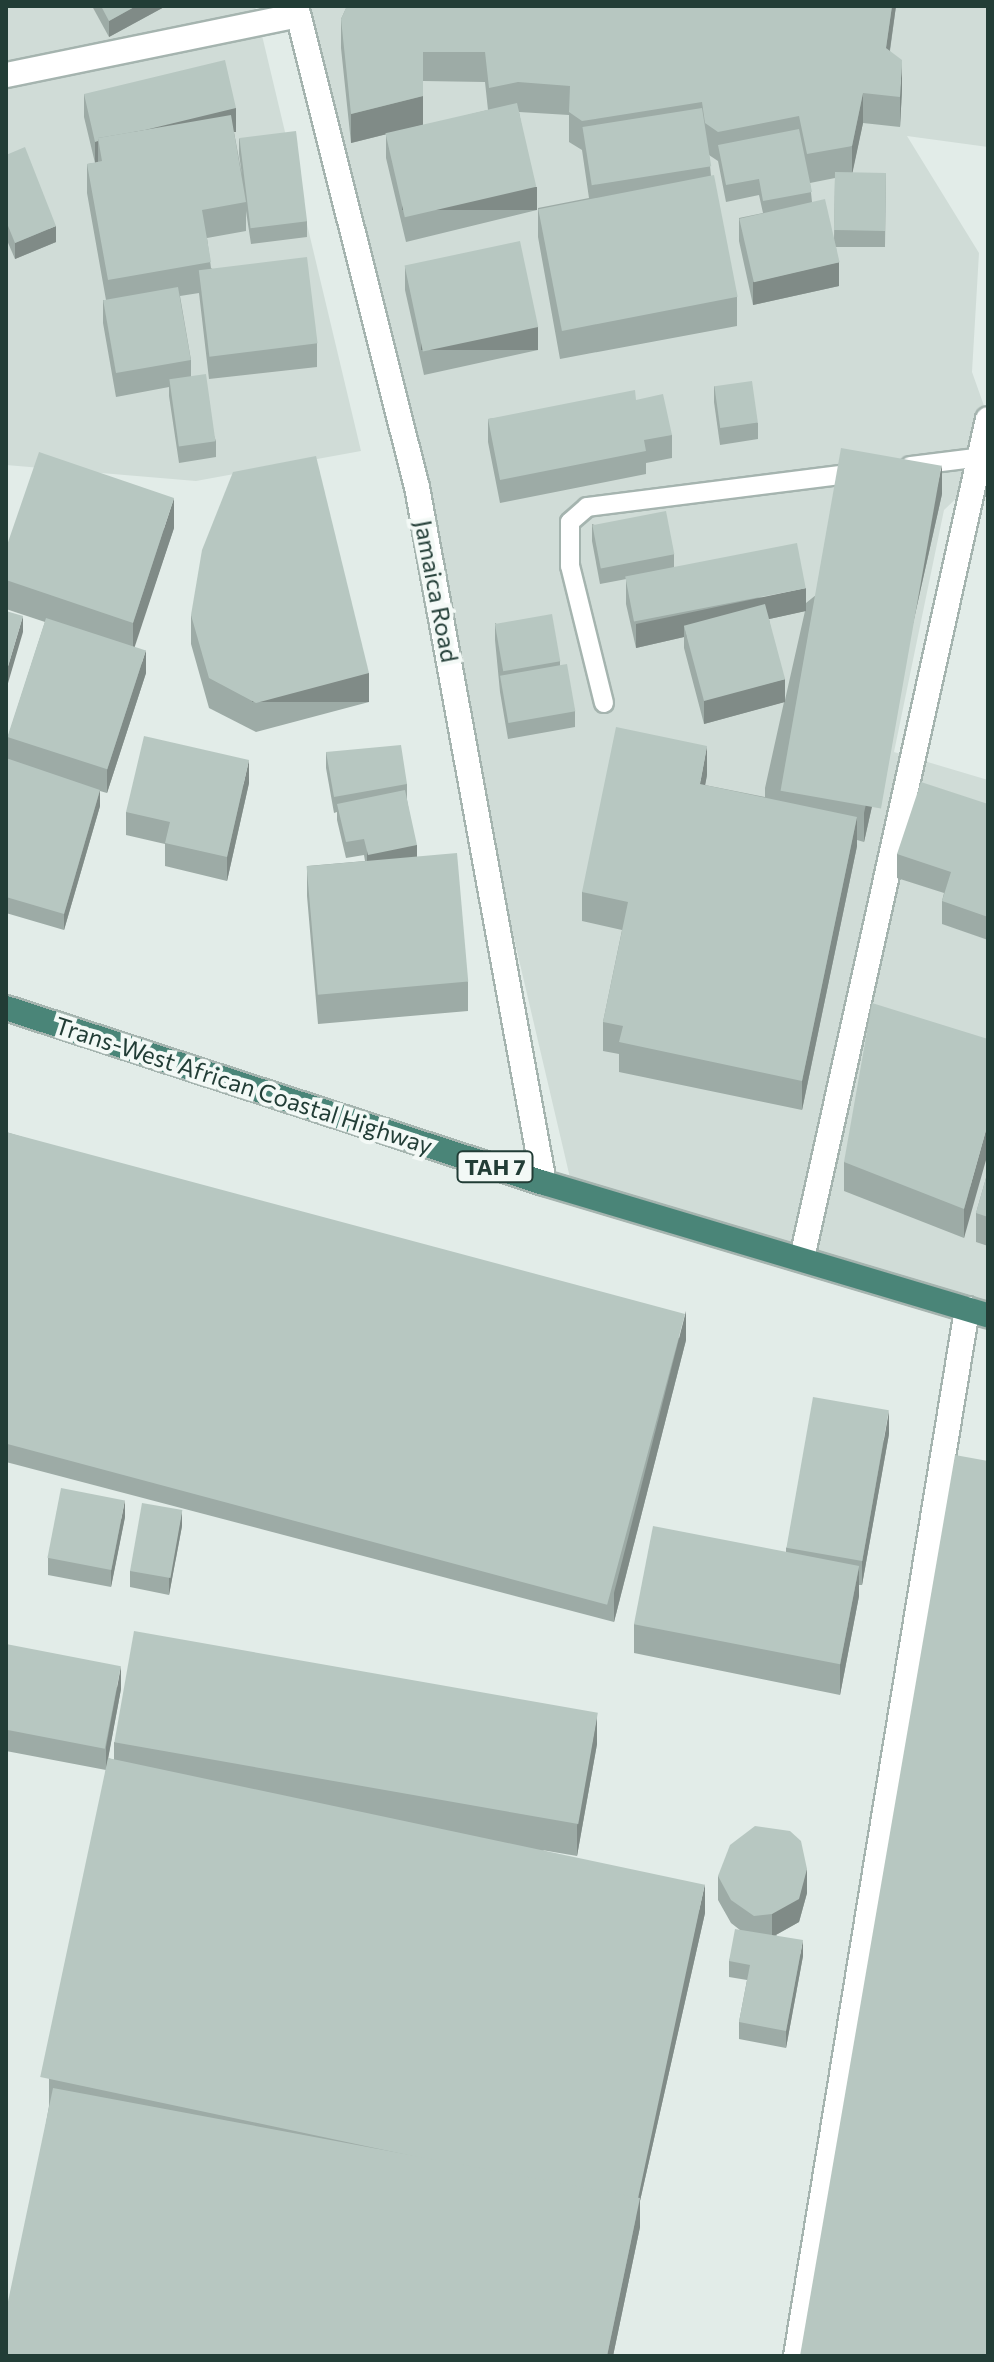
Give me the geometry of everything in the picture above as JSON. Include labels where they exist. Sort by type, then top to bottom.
[{"type":"highway","name":"Trans-West African Coastal Highway","points":[[6,1008],[544,1183],[978,1312]]},
{"type":"street","points":[[6,75],[297,10]]},
{"type":"street","name":"Jamaica Road","points":[[297,10],[417,487],[544,1183]]},
{"type":"street","points":[[802,1258],[988,419]]},
{"type":"street","points":[[796,2356],[978,1312]]},
{"type":"lane","points":[[604,703],[566,540],[570,522],[587,507],[982,457]]},
{"type":"shaded area","points":[[6,6],[255,6],[361,451],[196,481],[6,465]]},
{"type":"shaded area","points":[[302,6],[988,6],[988,147],[907,136],[979,253],[972,372],[988,417],[988,468],[944,510],[894,752],[988,780],[988,1306],[571,1182],[298,15]]},
{"type":"building","points":[[101,6],[136,6],[109,21]]},
{"type":"building","points":[[347,6],[892,6],[886,48],[902,60],[900,97],[863,93],[852,146],[807,154],[799,116],[718,132],[705,123],[702,102],[582,121],[569,112],[570,86],[518,82],[489,88],[485,52],[423,52],[423,96],[351,114],[341,19]]},
{"type":"building","points":[[225,60],[236,108],[98,138],[95,142],[84,94]]},
{"type":"building","points":[[517,103],[536,187],[405,217],[385,133]]},
{"type":"building","points":[[702,108],[711,166],[592,185],[582,127]]},
{"type":"building","points":[[231,115],[246,202],[202,210],[211,262],[108,280],[87,164],[102,161],[98,138]]},
{"type":"building","points":[[799,129],[812,192],[763,201],[759,179],[726,185],[718,145]]},
{"type":"building","points":[[296,131],[307,221],[251,228],[239,138]]},
{"type":"building","points":[[25,147],[56,226],[15,243],[6,221],[6,155]]},
{"type":"building","points":[[835,172],[886,173],[885,231],[834,230]]},
{"type":"building","points":[[714,175],[738,297],[562,331],[538,209]]},
{"type":"building","points":[[825,199],[840,262],[754,282],[739,219]]},
{"type":"building","points":[[520,241],[538,327],[423,352],[405,266]]},
{"type":"building","points":[[307,257],[318,343],[209,357],[199,270]]},
{"type":"building","points":[[178,287],[191,360],[116,373],[103,300]]},
{"type":"building","points":[[206,374],[215,441],[179,446],[169,379]]},
{"type":"building","points":[[752,381],[758,423],[720,428],[714,386]]},
{"type":"building","points":[[635,390],[636,400],[663,394],[672,435],[644,440],[646,451],[500,480],[488,419]]},
{"type":"building","points":[[841,448],[941,466],[881,808],[781,791]]},
{"type":"building","points":[[39,452],[174,498],[133,623],[6,580],[6,548]]},
{"type":"building","points":[[316,456],[369,673],[256,703],[209,678],[191,615],[202,550],[233,472]]},
{"type":"building","points":[[666,511],[674,554],[601,569],[592,525]]},
{"type":"building","points":[[797,543],[806,588],[634,622],[625,576]]},
{"type":"building","points":[[765,604],[785,679],[704,701],[684,626]]},
{"type":"building","points":[[6,611],[23,616],[6,673]]},
{"type":"building","points":[[552,614],[560,661],[503,671],[495,624]]},
{"type":"building","points":[[46,618],[146,650],[107,769],[7,737]]},
{"type":"building","points":[[567,664],[575,711],[508,723],[500,676]]},
{"type":"building","points":[[616,727],[707,746],[700,784],[857,817],[802,1081],[619,1042],[623,1026],[603,1022],[628,902],[582,892]]},
{"type":"building","points":[[144,736],[249,760],[227,857],[165,843],[170,822],[126,812]]},
{"type":"building","points":[[401,745],[407,784],[334,797],[326,752]]},
{"type":"building","points":[[6,758],[100,790],[64,914],[6,897]]},
{"type":"building","points":[[921,782],[988,804],[988,917],[942,901],[951,872],[897,854]]},
{"type":"building","points":[[405,790],[417,845],[368,855],[364,839],[346,842],[337,804]]},
{"type":"building","points":[[457,853],[468,982],[318,995],[307,866]]},
{"type":"building","points":[[872,1003],[988,1039],[988,1123],[964,1209],[844,1162]]},
{"type":"building","points":[[6,1132],[685,1314],[607,1605],[6,1444]]},
{"type":"building","points":[[988,1171],[988,1217],[976,1213]]},
{"type":"building","points":[[813,1397],[889,1410],[862,1561],[786,1548]]},
{"type":"building","points":[[955,1455],[988,1461],[988,2356],[800,2356]]},
{"type":"building","points":[[61,1488],[125,1500],[111,1570],[47,1558]]},
{"type":"building","points":[[142,1503],[182,1510],[170,1578],[130,1571]]},
{"type":"building","points":[[653,1526],[859,1566],[840,1664],[634,1624]]},
{"type":"building","points":[[134,1631],[598,1713],[578,1824],[114,1742]]},
{"type":"building","points":[[6,1644],[121,1666],[105,1749],[6,1730]]},
{"type":"building","points":[[108,1758],[705,1885],[637,2204],[40,2077]]},
{"type":"building","points":[[755,1826],[790,1831],[801,1841],[807,1869],[799,1899],[772,1914],[754,1916],[731,1900],[718,1876],[730,1845]]},
{"type":"building","points":[[735,1929],[803,1940],[786,2031],[739,2022],[750,1965],[729,1961]]},
{"type":"building","points":[[53,2088],[640,2198],[607,2356],[6,2356],[6,2311]]}]
